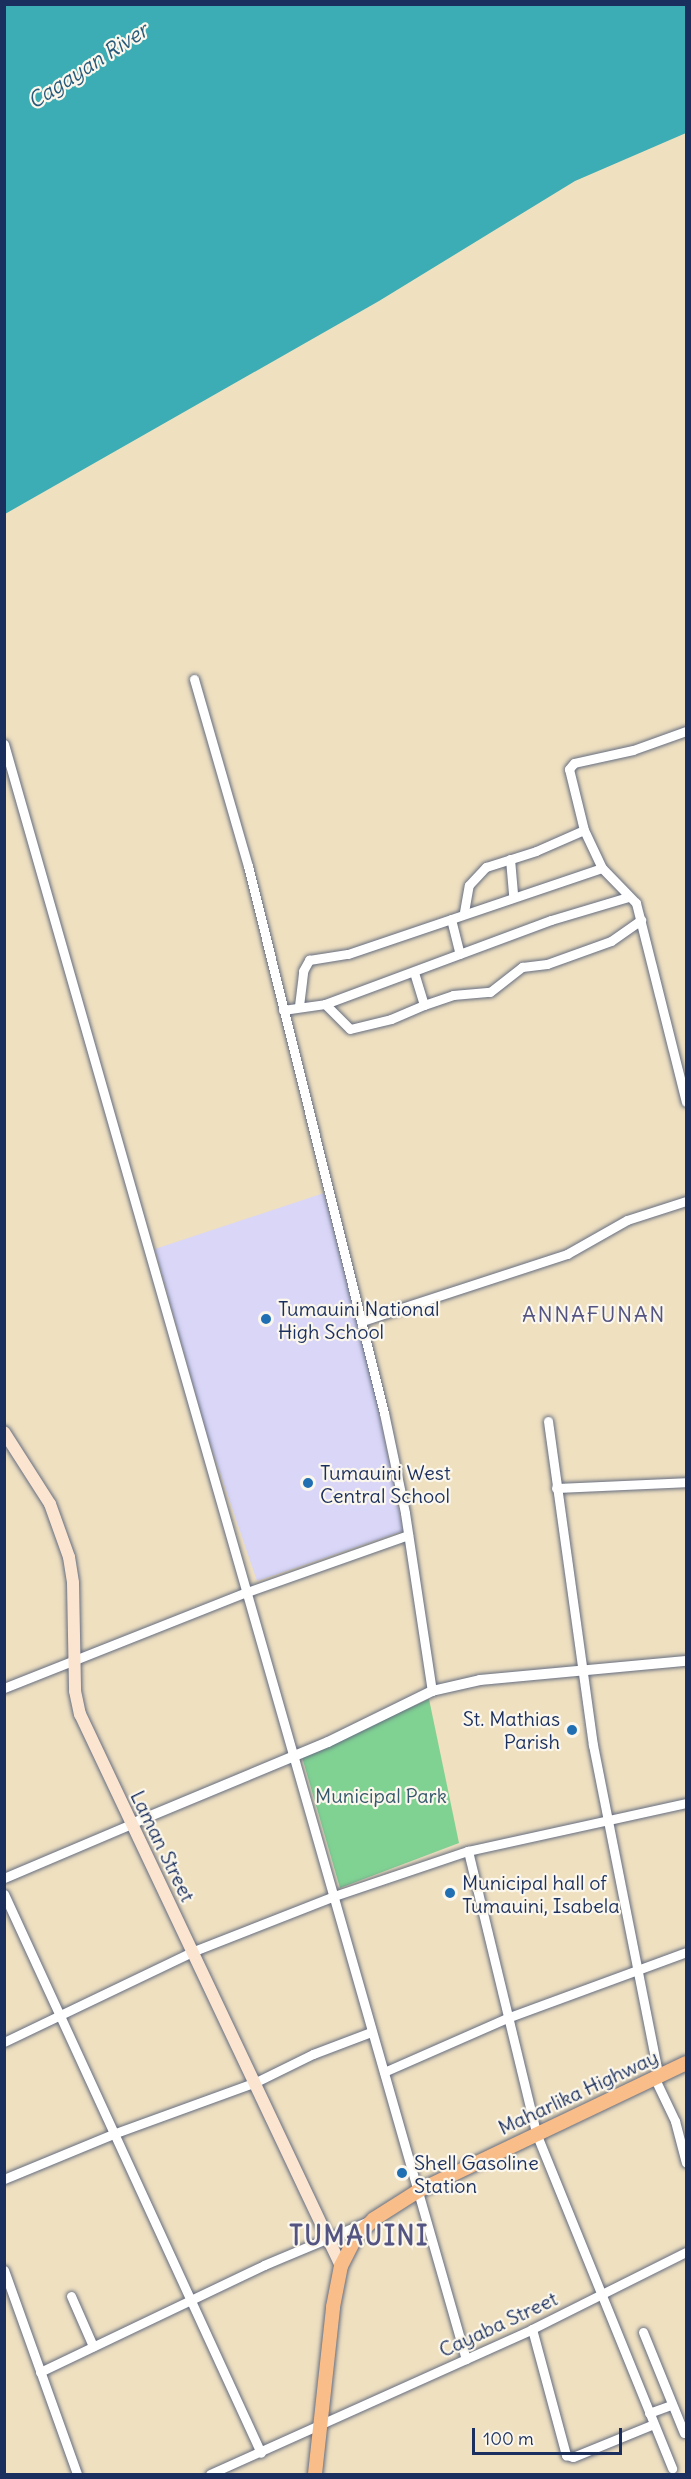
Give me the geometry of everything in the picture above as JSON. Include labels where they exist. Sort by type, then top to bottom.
[{"type":"main road","name":"Laman Street","points":[[4,1432],[38,1480],[61,1531],[73,1583],[74,1661],[80,1714],[256,2082],[341,2266]]},
{"type":"main road","name":"Maharlika Highway","points":[[315,2475],[341,2266],[356,2237],[374,2219],[418,2191],[687,2063]]},
{"type":"street","points":[[194,679],[248,866],[362,1321],[408,1535],[432,1691]]},
{"type":"street","points":[[687,730],[633,750],[574,763],[570,777],[584,830],[602,868],[636,903],[687,1102]]},
{"type":"street","points":[[4,744],[466,2359]]},
{"type":"street","points":[[464,912],[469,885],[486,867],[584,830]]},
{"type":"street","points":[[510,859],[513,897]]},
{"type":"street","points":[[299,1006],[303,971],[309,960],[348,954],[451,919],[464,912],[602,868]]},
{"type":"street","points":[[283,1010],[324,1004],[551,920],[628,897]]},
{"type":"street","points":[[451,919],[460,954]]},
{"type":"street","points":[[324,1004],[350,1029],[391,1019],[453,995],[490,992],[522,967],[547,964],[611,941],[641,920]]},
{"type":"street","points":[[414,972],[424,1005]]},
{"type":"street","points":[[362,1321],[567,1254],[627,1220],[687,1201]]},
{"type":"street","points":[[548,1421],[556,1488],[585,1672],[593,1744],[638,1969],[657,2078],[675,2121],[687,2163]]},
{"type":"street","points":[[556,1488],[687,1482]]},
{"type":"street","points":[[4,1688],[247,1592],[408,1535]]},
{"type":"street","points":[[4,1878],[292,1757],[432,1691],[480,1680],[687,1661]]},
{"type":"street","points":[[4,2042],[194,1951],[334,1896],[468,1851],[687,1803]]},
{"type":"street","points":[[468,1851],[536,2133],[672,2468]]},
{"type":"street","points":[[4,1894],[188,2301],[261,2453]]},
{"type":"street","points":[[384,2072],[507,2018],[687,1952]]},
{"type":"street","points":[[4,2180],[113,2134],[256,2082],[313,2054],[371,2032]]},
{"type":"street","points":[[40,2372],[328,2236],[374,2219]]},
{"type":"street","name":"Cayaba Street","points":[[210,2475],[532,2329],[687,2252]]},
{"type":"street","points":[[4,2270],[77,2475]]},
{"type":"street","points":[[71,2296],[93,2346]]},
{"type":"street","points":[[532,2329],[566,2455],[573,2457],[654,2424]]},
{"type":"street","points":[[643,2332],[684,2433]]},
{"type":"street","points":[[649,2413],[671,2404]]},
{"type":"shaded area","points":[[324,1193],[374,1388],[403,1531],[257,1581],[207,1434],[155,1249]]},
{"type":"green space","name":"Municipal Park","points":[[429,1699],[459,1843],[340,1888],[302,1757]]},
{"type":"water","name":"Cagayan River","points":[[5,4],[686,5],[686,133],[575,181],[379,301],[5,514]]},
{"type":"place","name":"Tumauini National High School","points":[[266,1319]]},
{"type":"place","name":"Tumauini West Central School","points":[[308,1483]]},
{"type":"place","name":"St. Mathias Parish","points":[[572,1730]]},
{"type":"place","name":"Municipal hall of Tumauini, Isabela","points":[[450,1893]]},
{"type":"place","name":"Shell Gasoline Station","points":[[402,2173]]},
{"type":"district","name":"ANNAFUNAN","points":[[594,1315]]},
{"type":"district","name":"TUMAUINI","points":[[359,2236]]}]
